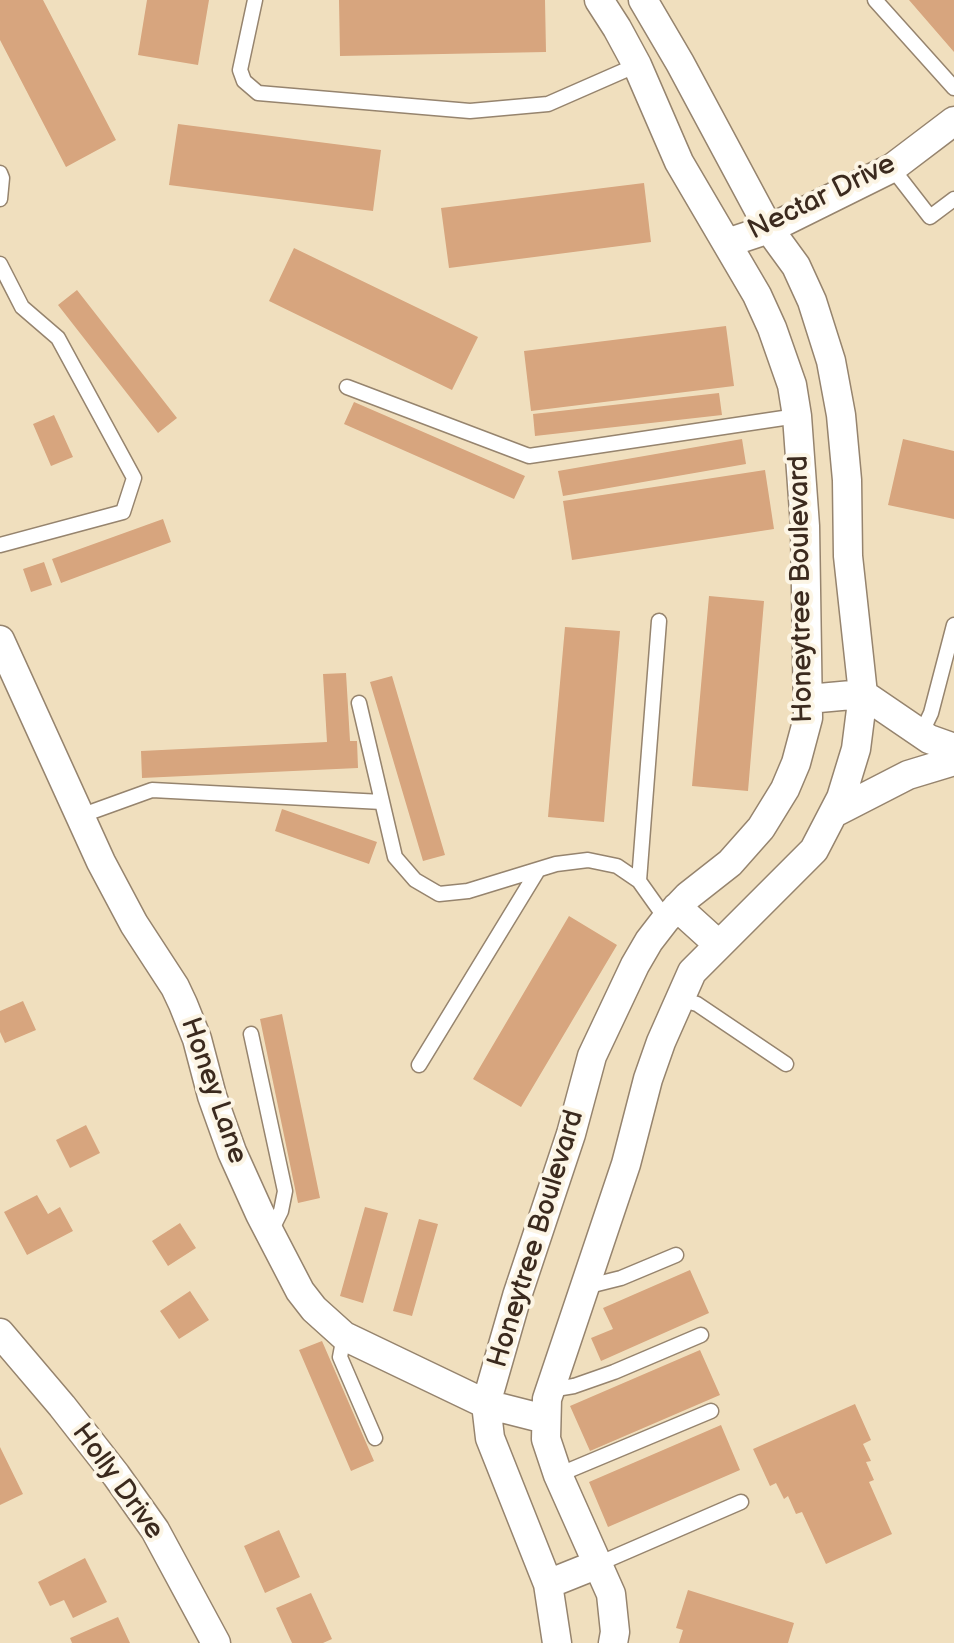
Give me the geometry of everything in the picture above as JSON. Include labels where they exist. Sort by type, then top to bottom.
[{"type":"street","name":"Honeytree Boulevard","points":[[557,1643],[548,1584],[490,1438],[486,1404],[517,1296],[571,1134],[592,1056],[649,941],[671,913],[730,863],[761,828],[785,789],[796,763],[808,718],[805,526],[792,385],[757,295],[679,162],[637,65],[599,0]]},
{"type":"street","name":"Honeytree Boulevard","points":[[613,1643],[615,1632],[611,1594],[558,1475],[546,1439],[547,1399],[626,1164],[648,1079],[692,972],[814,850],[841,798],[856,749],[863,694],[848,556],[847,480],[841,415],[831,361],[812,301],[796,266],[769,229],[643,0]]},
{"type":"street","points":[[637,65],[674,52]]},
{"type":"street","name":"Nectar Drive","points":[[727,243],[769,229],[892,168],[954,121]]},
{"type":"street","name":"Honeytree Boulevard","points":[[797,416],[841,415]]},
{"type":"street","name":"Honey Lane","points":[[0,640],[101,862],[134,924],[183,1004],[232,1152],[300,1291],[314,1309],[344,1336],[486,1404],[545,1419]]},
{"type":"street","points":[[808,699],[863,694],[921,734],[954,748]]},
{"type":"street","points":[[834,813],[908,775],[954,761]]},
{"type":"street","points":[[671,913],[719,945]]},
{"type":"street","name":"Holly Drive","points":[[0,1333],[80,1429],[155,1530],[216,1643]]},
{"type":"street","points":[[548,1584],[598,1564]]},
{"type":"lane","points":[[255,0],[240,70],[244,81],[258,93],[470,111],[548,104],[637,65]]},
{"type":"lane","points":[[875,0],[954,88]]},
{"type":"lane","points":[[892,168],[930,217],[954,199]]},
{"type":"lane","points":[[0,173],[0,199]]},
{"type":"lane","points":[[0,264],[22,307],[58,338],[134,478],[123,512],[0,545]]},
{"type":"lane","points":[[347,387],[529,456],[797,416]]},
{"type":"lane","points":[[639,881],[659,621]]},
{"type":"lane","points":[[921,734],[948,671],[954,625]]},
{"type":"lane","points":[[359,703],[395,857],[415,880],[439,894],[468,891],[556,864],[588,860],[617,866],[639,881],[671,913]]},
{"type":"lane","points":[[80,816],[152,790],[382,802]]},
{"type":"lane","points":[[419,1065],[538,870]]},
{"type":"lane","points":[[680,999],[697,1004],[786,1064]]},
{"type":"lane","points":[[251,1034],[285,1191],[281,1211],[270,1233]]},
{"type":"lane","points":[[585,1287],[621,1278],[676,1255]]},
{"type":"lane","points":[[550,1390],[574,1386],[614,1372],[701,1335]]},
{"type":"lane","points":[[344,1336],[340,1357],[375,1438]]},
{"type":"lane","points":[[558,1475],[711,1411]]},
{"type":"lane","points":[[598,1564],[741,1502]]},
{"type":"building","points":[[0,0],[43,0],[116,140],[66,167],[0,40]]},
{"type":"building","points":[[147,0],[209,0],[198,65],[138,55]]},
{"type":"building","points":[[339,0],[545,0],[546,52],[340,56]]},
{"type":"building","points":[[909,0],[954,0],[954,52]]},
{"type":"building","points":[[178,124],[381,150],[373,211],[169,185]]},
{"type":"building","points":[[644,183],[651,242],[449,268],[441,208]]},
{"type":"building","points":[[294,248],[478,337],[452,390],[269,301]]},
{"type":"building","points":[[77,290],[177,418],[158,433],[58,305]]},
{"type":"building","points":[[726,326],[734,386],[531,411],[524,351]]},
{"type":"building","points":[[719,393],[722,415],[535,436],[533,414]]},
{"type":"building","points":[[354,402],[525,476],[514,499],[344,424]]},
{"type":"building","points":[[54,415],[73,457],[51,466],[33,424]]},
{"type":"building","points":[[742,439],[746,464],[563,496],[558,471]]},
{"type":"building","points":[[903,439],[954,451],[954,519],[888,505]]},
{"type":"building","points":[[765,470],[774,529],[572,560],[563,501]]},
{"type":"building","points":[[163,519],[171,542],[61,583],[52,559]]},
{"type":"building","points":[[44,562],[52,585],[31,592],[23,569]]},
{"type":"building","points":[[709,596],[764,601],[748,791],[692,786]]},
{"type":"building","points":[[565,627],[620,631],[604,822],[548,817]]},
{"type":"building","points":[[346,673],[350,741],[357,741],[358,768],[142,778],[141,751],[327,742],[323,674]]},
{"type":"building","points":[[392,676],[445,855],[423,861],[370,682]]},
{"type":"building","points":[[282,809],[377,842],[369,864],[275,831]]},
{"type":"building","points":[[569,916],[617,945],[521,1107],[473,1079]]},
{"type":"building","points":[[23,1001],[36,1030],[5,1043],[0,1032],[0,1011]]},
{"type":"building","points":[[282,1014],[320,1198],[298,1203],[260,1019]]},
{"type":"building","points":[[86,1125],[100,1153],[70,1168],[56,1140]]},
{"type":"building","points":[[37,1195],[48,1214],[60,1207],[73,1231],[27,1255],[4,1212]]},
{"type":"building","points":[[365,1207],[388,1213],[363,1303],[340,1296]]},
{"type":"building","points":[[419,1219],[438,1224],[412,1316],[393,1311]]},
{"type":"building","points":[[180,1223],[196,1248],[168,1266],[152,1241]]},
{"type":"building","points":[[690,1270],[709,1313],[601,1361],[591,1338],[613,1329],[603,1308]]},
{"type":"building","points":[[190,1291],[209,1320],[179,1339],[160,1311]]},
{"type":"building","points":[[322,1341],[374,1461],[351,1471],[299,1350]]},
{"type":"building","points":[[700,1350],[720,1395],[590,1451],[570,1406]]},
{"type":"building","points":[[855,1404],[871,1440],[863,1444],[871,1461],[866,1462],[874,1480],[869,1482],[892,1534],[826,1564],[802,1512],[796,1514],[788,1496],[784,1499],[776,1483],[770,1486],[753,1449]]},
{"type":"building","points":[[721,1425],[740,1470],[608,1527],[589,1482]]},
{"type":"building","points":[[0,1447],[23,1494],[0,1505]]},
{"type":"building","points":[[279,1530],[300,1577],[265,1593],[244,1546]]},
{"type":"building","points":[[85,1558],[107,1602],[73,1618],[64,1600],[50,1606],[38,1582]]},
{"type":"building","points":[[688,1590],[794,1623],[788,1643],[679,1643],[683,1630],[676,1628]]},
{"type":"building","points":[[311,1593],[332,1639],[323,1643],[292,1643],[276,1608]]},
{"type":"building","points":[[118,1617],[130,1643],[72,1643],[70,1638]]}]
